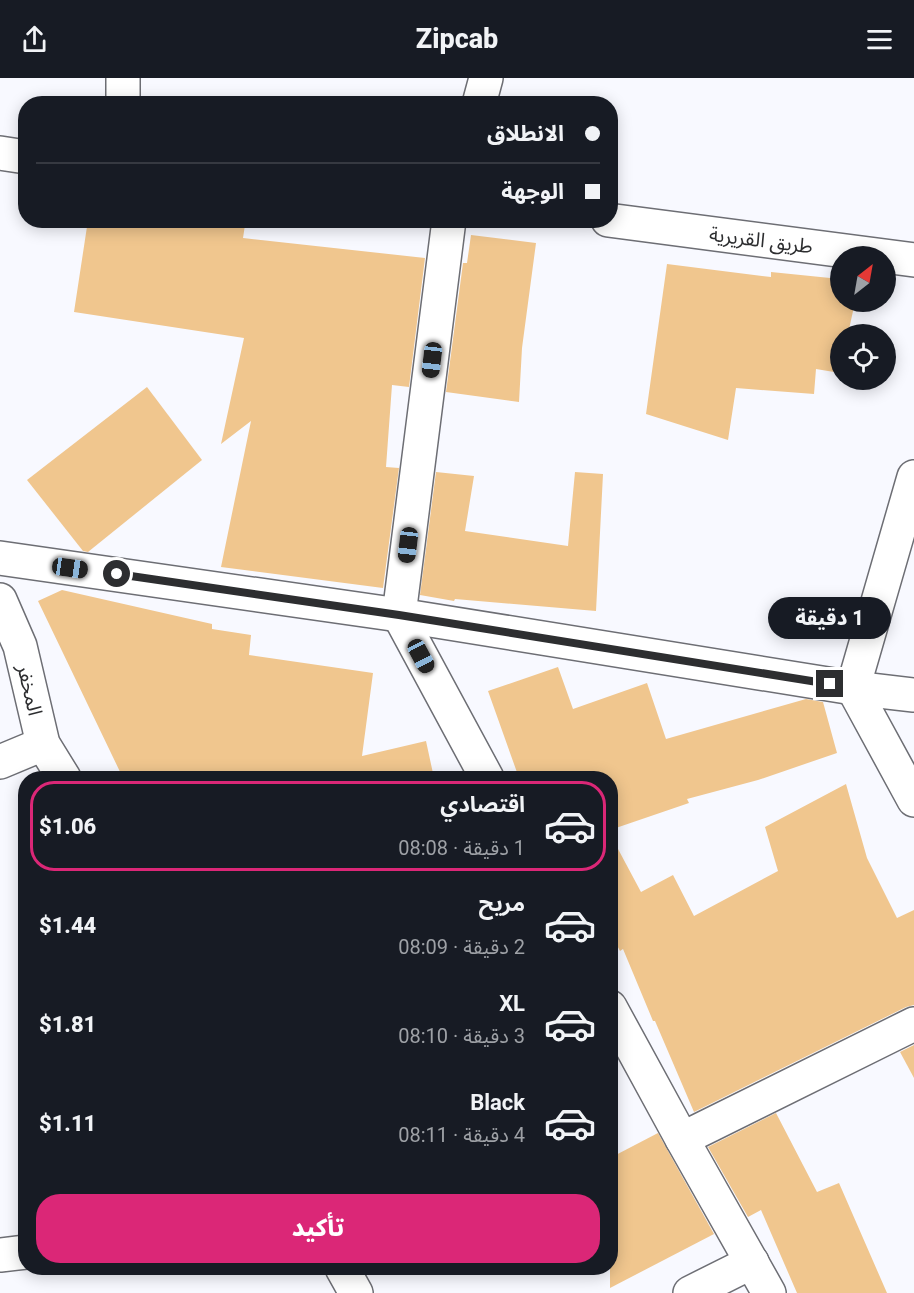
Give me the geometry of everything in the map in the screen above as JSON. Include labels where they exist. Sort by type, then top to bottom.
[{"type":"street","points":[[123,78],[123,96]]},
{"type":"street","points":[[481,96],[486,78]]},
{"type":"street","points":[[0,153],[18,156]]},
{"type":"street","name":"طريق القريرية","points":[[618,221],[914,260]]},
{"type":"street","points":[[448,228],[399,615],[483,771]]},
{"type":"street","points":[[914,477],[853,688],[914,801]]},
{"type":"street","points":[[0,558],[399,615],[853,688],[914,695]]},
{"type":"street","name":"المخفر","points":[[0,600],[20,646],[43,744],[60,771]]},
{"type":"street","points":[[0,762],[43,744]]},
{"type":"street","points":[[618,1022],[769,1293]]},
{"type":"street","points":[[682,1139],[914,1024]]},
{"type":"street","points":[[0,1256],[18,1253]]},
{"type":"street","points":[[690,1293],[752,1262]]},
{"type":"street","points":[[346,1275],[356,1293]]},
{"type":"building","points":[[87,228],[245,228],[243,238],[425,258],[409,387],[392,385],[386,467],[399,468],[383,588],[221,567],[251,421],[221,444],[244,338],[74,312]]},
{"type":"building","points":[[471,235],[536,243],[522,348],[519,402],[446,392],[463,263],[467,263]]},
{"type":"building","points":[[667,264],[771,277],[771,272],[830,278],[830,312],[853,312],[850,324],[830,324],[830,371],[816,369],[814,394],[736,388],[728,440],[646,414]]},
{"type":"building","points":[[147,387],[202,460],[88,552],[83,551],[27,480]]},
{"type":"building","points":[[436,472],[474,476],[465,531],[568,546],[575,472],[603,474],[596,611],[455,599],[454,601],[420,595]]},
{"type":"building","points":[[62,590],[212,624],[212,629],[251,635],[249,655],[373,673],[362,756],[426,741],[432,771],[120,771],[38,601]]},
{"type":"building","points":[[558,667],[573,709],[647,683],[666,739],[806,699],[823,702],[837,753],[758,780],[687,799],[689,803],[618,827],[618,771],[517,771],[488,691]]},
{"type":"building","points":[[846,784],[867,858],[897,918],[914,910],[914,1005],[694,1112],[623,949],[620,951],[618,947],[618,849],[641,892],[673,875],[694,916],[778,871],[765,827]]},
{"type":"building","points":[[914,1045],[914,1078],[900,1052]]},
{"type":"building","points":[[776,1113],[817,1192],[839,1183],[887,1293],[797,1293],[761,1210],[748,1217],[708,1147]]},
{"type":"building","points":[[658,1133],[714,1234],[610,1288],[610,1275],[618,1275],[618,1154]]},
{"type":"route","points":[[117,574],[399,615],[830,684]]}]
